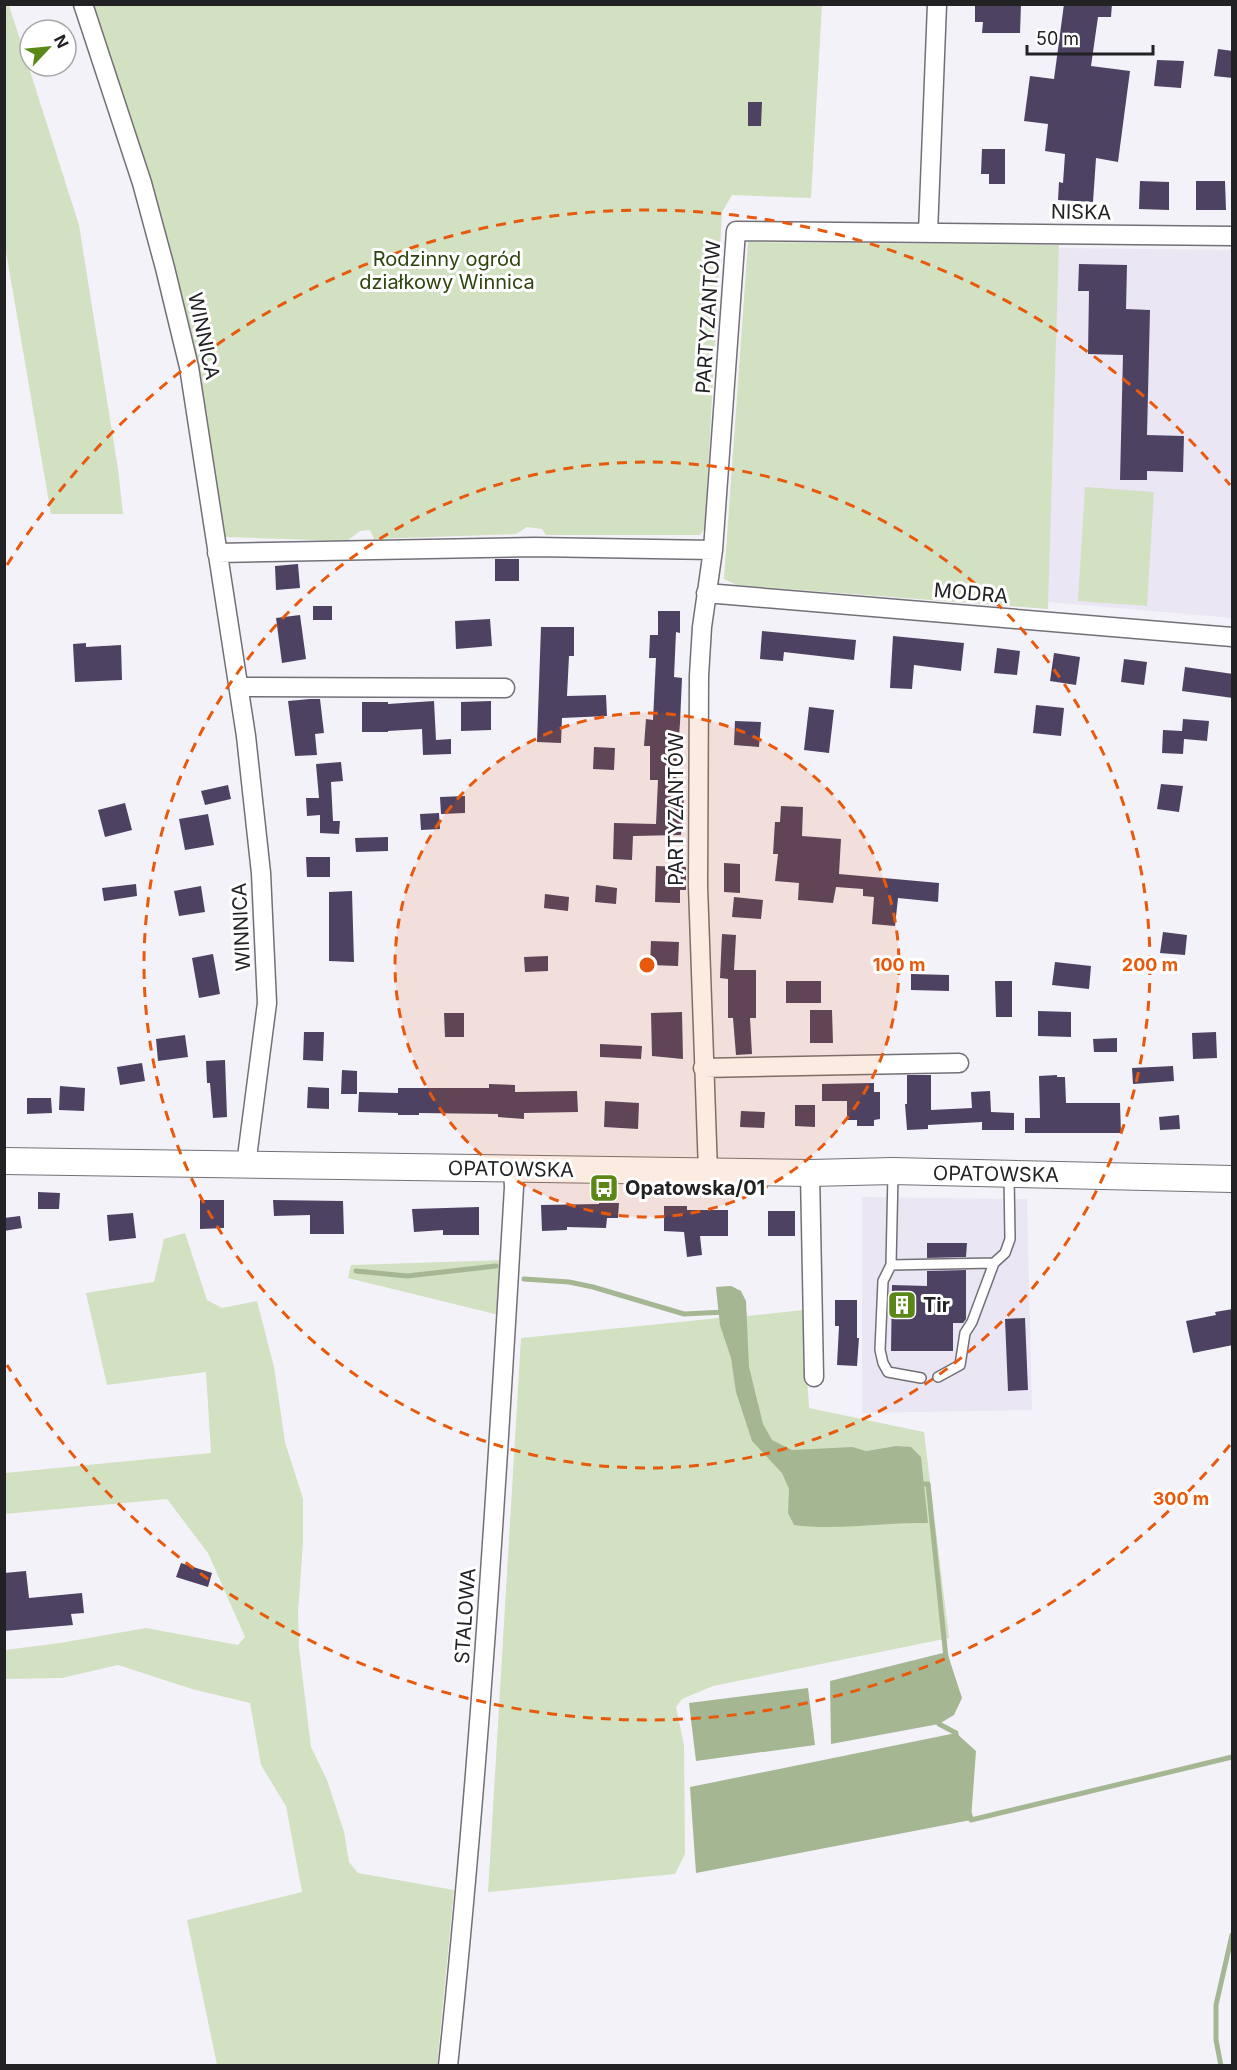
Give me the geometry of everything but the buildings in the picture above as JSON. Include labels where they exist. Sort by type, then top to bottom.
[{"type":"street","name":"WINNICA","points":[[84,4],[142,183],[189,367],[246,736],[261,873],[267,1003],[246,1165]]},
{"type":"street","points":[[928,233],[937,4]]},
{"type":"street","name":"NISKA","points":[[736,231],[1233,236]]},
{"type":"street","name":"PARTYZANTÓW","points":[[708,1172],[698,886],[699,676],[706,593],[713,550],[736,231]]},
{"type":"street","points":[[217,553],[535,547],[713,550]]},
{"type":"street","name":"MODRA","points":[[706,593],[1233,638]]},
{"type":"street","points":[[239,687],[505,687]]},
{"type":"street","points":[[703,1068],[959,1063]]},
{"type":"street","name":"OPATOWSKA","points":[[4,1161],[708,1172],[893,1172],[1233,1179]]},
{"type":"street","name":"STALOWA","points":[[448,2066],[466,1891],[493,1546],[513,1169]]},
{"type":"street","points":[[810,1173],[814,1377]]},
{"type":"lane","points":[[893,1172],[891,1264],[883,1281],[880,1350],[888,1372],[921,1378]]},
{"type":"lane","points":[[938,1377],[960,1365],[965,1333],[972,1322],[994,1263],[1005,1253],[1010,1239],[1009,1174]]},
{"type":"lane","points":[[891,1264],[994,1263]]},
{"type":"shaded area","points":[[1059,248],[1232,250],[1232,618],[1048,602]]},
{"type":"shaded area","points":[[862,1197],[1027,1199],[1032,1410],[862,1413]]},
{"type":"shaded area","points":[[731,1286],[741,1291],[746,1301],[749,1367],[763,1424],[772,1440],[792,1450],[853,1447],[866,1451],[896,1446],[911,1447],[921,1457],[928,1523],[844,1527],[794,1525],[788,1513],[789,1489],[782,1473],[752,1441],[736,1392],[731,1358],[720,1325],[716,1287]]},
{"type":"shaded area","points":[[947,1652],[962,1698],[954,1715],[939,1724],[831,1744],[830,1681]]},
{"type":"shaded area","points":[[808,1688],[815,1745],[696,1761],[689,1703]]},
{"type":"shaded area","points":[[956,1733],[976,1751],[971,1820],[696,1873],[690,1787]]},
{"type":"green space","points":[[4,5],[9,5],[18,33],[18,78],[32,78],[79,225],[118,469],[123,514],[51,514],[5,246]]},
{"type":"green space","name":"Rodzinny ogród działkowy Winnica","points":[[89,5],[822,5],[811,198],[732,195],[722,212],[705,528],[700,535],[546,535],[542,529],[527,527],[516,534],[374,539],[370,530],[360,531],[347,541],[225,537],[197,366]]},
{"type":"green space","points":[[748,242],[1059,245],[1048,609],[737,585],[724,579]]},
{"type":"green space","points":[[1085,487],[1154,492],[1147,606],[1078,601]]},
{"type":"green space","points":[[185,1233],[207,1300],[222,1308],[257,1301],[274,1367],[285,1442],[303,1499],[303,1543],[298,1613],[299,1648],[311,1747],[327,1780],[344,1832],[349,1862],[358,1873],[454,1890],[437,2065],[217,2065],[187,1920],[302,1892],[286,1806],[261,1765],[250,1703],[192,1689],[118,1665],[62,1678],[5,1679],[5,1650],[146,1628],[238,1645],[245,1637],[208,1553],[167,1499],[5,1514],[5,1473],[211,1453],[206,1372],[107,1385],[86,1293],[154,1282],[164,1239]]},
{"type":"green space","points":[[505,1260],[499,1315],[348,1278],[351,1265]]},
{"type":"green space","points":[[731,1286],[741,1291],[747,1316],[803,1310],[809,1408],[924,1432],[949,1638],[713,1686],[682,1699],[676,1707],[684,1745],[685,1854],[675,1874],[488,1892],[521,1338],[719,1318],[716,1287]],"holes":[[[896,1446],[806,1489],[853,1447],[866,1451]]]},
{"type":"waterway","points":[[356,1271],[407,1276],[496,1266]]},
{"type":"waterway","points":[[524,1279],[569,1282],[593,1287],[684,1314],[725,1312]]},
{"type":"waterway","points":[[917,1484],[928,1484],[946,1658]]},
{"type":"waterway","points":[[939,1718],[939,1724],[956,1733],[957,1740]]},
{"type":"waterway","points":[[970,1815],[971,1820],[1232,1757]]},
{"type":"waterway","points":[[1221,2066],[1216,2040],[1216,2005],[1232,1935]]},
{"type":"place","name":"Opatowska/01","points":[[604,1188]]},
{"type":"place","name":"Tir","points":[[902,1305]]}]
